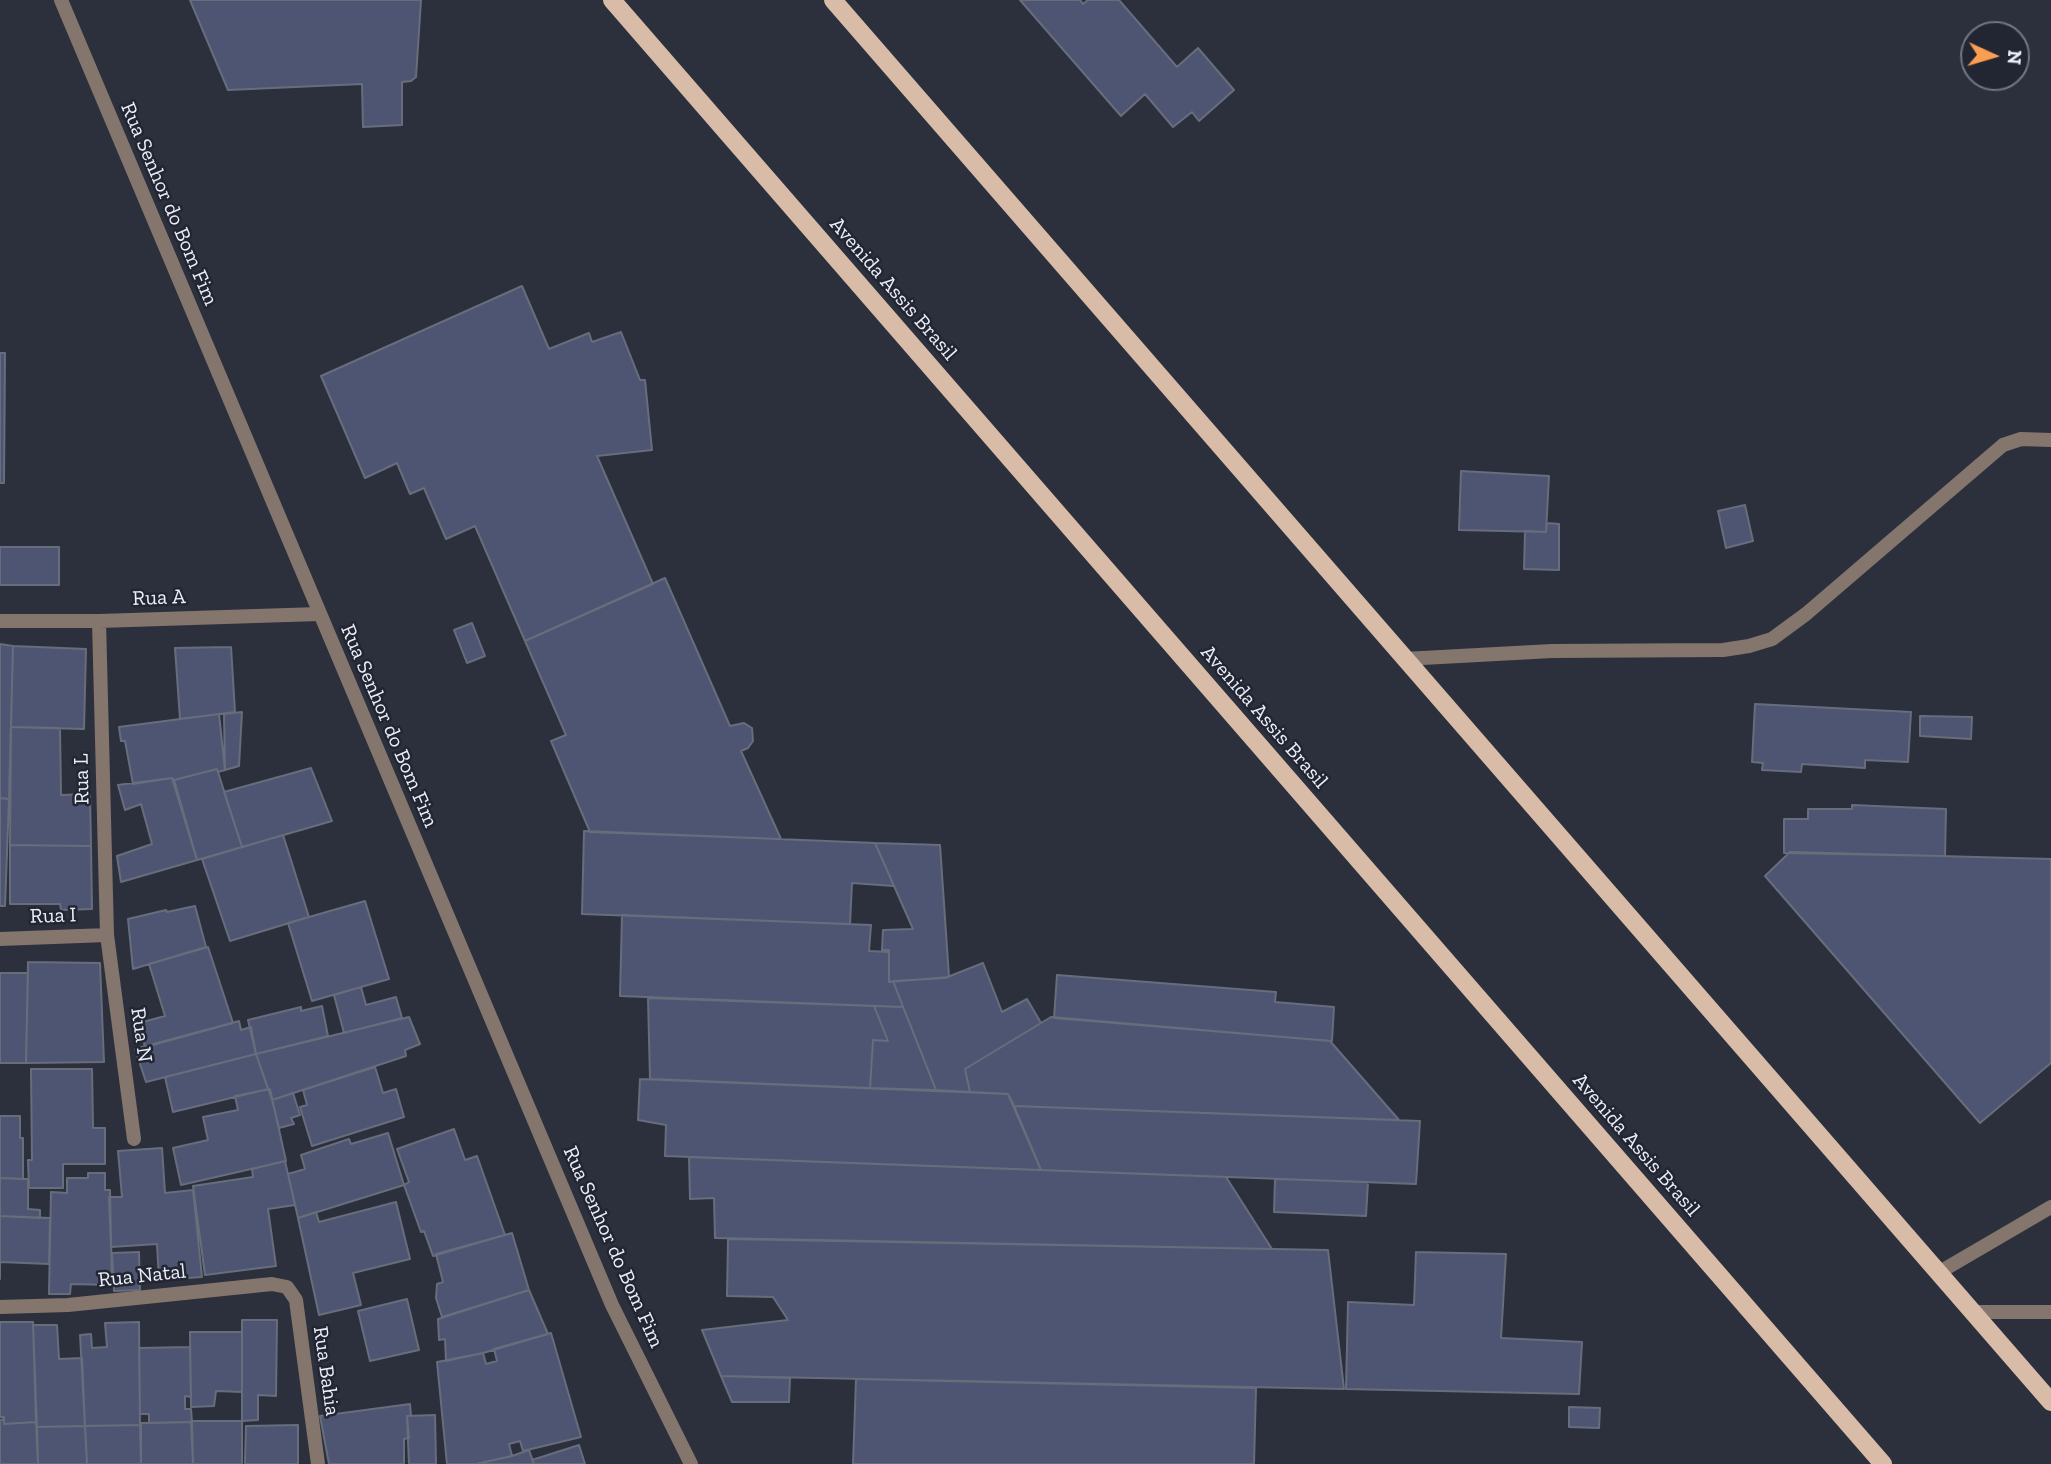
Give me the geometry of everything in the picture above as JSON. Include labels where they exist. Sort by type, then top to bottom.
[{"type":"main road","name":"Avenida Assis Brasil","points":[[612,0],[1882,1464]]},
{"type":"main road","points":[[833,0],[2051,1402]]},
{"type":"street","name":"Rua Senhor do Bom Fim","points":[[61,0],[612,1305],[691,1464]]},
{"type":"street","points":[[1404,659],[1552,651],[1723,650],[1772,639],[1806,614],[2003,445],[2021,439],[2051,440]]},
{"type":"street","name":"Rua A","points":[[0,621],[99,621],[319,614]]},
{"type":"street","name":"Rua L","points":[[99,621],[107,936]]},
{"type":"street","name":"Rua I","points":[[0,939],[107,936]]},
{"type":"street","name":"Rua N","points":[[107,936],[134,1139]]},
{"type":"street","points":[[1938,1273],[2051,1207]]},
{"type":"street","name":"Rua Natal","points":[[0,1307],[68,1305],[272,1284],[287,1287]]},
{"type":"street","name":"Rua Bahia","points":[[287,1287],[296,1300],[318,1464]]},
{"type":"street","points":[[1972,1312],[2051,1311]]},
{"type":"building","points":[[190,0],[421,0],[416,77],[402,82],[402,125],[363,127],[362,84],[228,90]]},
{"type":"building","points":[[1020,0],[1080,0],[1083,4],[1088,0],[1119,0],[1177,67],[1198,48],[1234,90],[1199,121],[1192,112],[1173,127],[1145,94],[1121,116]]},
{"type":"building","points":[[522,286],[549,349],[589,333],[592,342],[621,332],[640,380],[645,380],[652,450],[597,456],[653,584],[525,641],[475,526],[446,539],[424,488],[410,494],[397,463],[365,478],[321,376]]},
{"type":"building","points":[[0,353],[5,353],[4,483],[0,483]]},
{"type":"building","points":[[1461,471],[1549,476],[1546,532],[1459,530]]},
{"type":"building","points":[[1745,505],[1753,541],[1726,548],[1718,511]]},
{"type":"building","points":[[1547,523],[1559,524],[1559,570],[1524,569],[1525,531],[1546,532]]},
{"type":"building","points":[[0,547],[59,547],[59,585],[0,585]]},
{"type":"building","points":[[665,578],[730,726],[744,723],[752,728],[753,741],[748,748],[741,751],[781,839],[590,832],[551,741],[566,735],[525,641]]},
{"type":"building","points":[[472,623],[485,656],[467,663],[454,630]]},
{"type":"building","points":[[0,644],[13,646],[9,799],[0,798]]},
{"type":"building","points":[[13,646],[86,649],[84,729],[11,727]]},
{"type":"building","points":[[231,647],[235,712],[180,719],[175,648]]},
{"type":"building","points":[[1755,704],[1911,712],[1908,762],[1865,760],[1865,768],[1802,764],[1801,772],[1762,770],[1763,763],[1752,762]]},
{"type":"building","points":[[242,712],[239,766],[225,770],[224,714]]},
{"type":"building","points":[[219,714],[225,770],[218,772],[217,769],[174,780],[172,778],[133,784],[125,741],[121,741],[119,727]]},
{"type":"building","points":[[1920,716],[1972,717],[1971,739],[1920,736]]},
{"type":"building","points":[[11,727],[60,728],[61,795],[90,794],[91,846],[10,845]]},
{"type":"building","points":[[311,768],[332,821],[242,847],[224,792]]},
{"type":"building","points":[[217,769],[242,847],[197,860],[174,780]]},
{"type":"building","points":[[172,778],[197,860],[121,882],[117,856],[152,844],[141,804],[125,810],[118,785]]},
{"type":"building","points":[[0,798],[9,799],[5,906],[0,906]]},
{"type":"building","points":[[1852,805],[1946,809],[1945,856],[1784,853],[1784,819],[1808,819],[1808,809],[1852,809]]},
{"type":"building","points":[[584,831],[875,843],[894,886],[852,883],[850,924],[582,914]]},
{"type":"building","points":[[283,835],[309,917],[230,941],[202,859]]},
{"type":"building","points":[[875,843],[940,845],[949,977],[889,982],[889,950],[882,950],[883,930],[913,929]]},
{"type":"building","points":[[10,845],[91,846],[92,909],[61,910],[60,904],[10,904]]},
{"type":"building","points":[[1790,852],[2051,859],[2051,1063],[1980,1123],[1765,876]]},
{"type":"building","points":[[365,901],[389,979],[312,1001],[288,923]]},
{"type":"building","points":[[195,906],[206,947],[133,969],[128,919]]},
{"type":"building","points":[[622,915],[871,925],[869,951],[889,952],[889,982],[893,981],[903,1007],[620,996]]},
{"type":"building","points":[[208,947],[233,1023],[145,1047],[139,1023],[165,1016],[149,964]]},
{"type":"building","points":[[28,962],[100,963],[104,1062],[26,1063]]},
{"type":"building","points":[[983,963],[1002,1012],[1027,999],[1041,1023],[965,1069],[970,1092],[936,1090],[893,981],[945,978]]},
{"type":"building","points":[[0,973],[28,973],[26,1063],[0,1063]]},
{"type":"building","points":[[1057,975],[1276,992],[1275,1002],[1334,1007],[1332,1041],[1054,1018]]},
{"type":"building","points":[[361,987],[366,1005],[396,997],[402,1018],[344,1033],[334,995]]},
{"type":"building","points":[[648,998],[874,1006],[888,1041],[873,1040],[870,1088],[650,1079]]},
{"type":"building","points":[[322,1006],[328,1036],[256,1054],[248,1020],[301,1007],[301,1011]]},
{"type":"building","points":[[874,1006],[903,1007],[936,1090],[870,1088],[873,1040],[888,1041]]},
{"type":"building","points":[[409,1017],[420,1044],[405,1050],[406,1056],[272,1100],[256,1054]]},
{"type":"building","points":[[1051,1017],[1330,1041],[1399,1120],[1014,1106],[1008,1094],[970,1092],[965,1069]]},
{"type":"building","points":[[239,1021],[241,1030],[251,1027],[256,1054],[146,1082],[135,1049]]},
{"type":"building","points":[[256,1054],[268,1089],[173,1112],[165,1077]]},
{"type":"building","points":[[375,1067],[383,1093],[396,1089],[404,1117],[312,1146],[300,1107],[307,1105],[303,1090]]},
{"type":"building","points":[[31,1069],[92,1069],[93,1128],[105,1128],[105,1164],[63,1164],[63,1188],[29,1188],[28,1160],[32,1160]]},
{"type":"building","points":[[640,1079],[1008,1094],[1041,1170],[665,1156],[666,1125],[638,1120]]},
{"type":"building","points":[[270,1089],[286,1161],[181,1185],[173,1148],[208,1140],[203,1117],[238,1110],[235,1096]]},
{"type":"building","points":[[293,1093],[300,1115],[291,1118],[294,1124],[279,1128],[272,1100]]},
{"type":"building","points":[[1014,1106],[1420,1121],[1416,1184],[1041,1170]]},
{"type":"building","points":[[0,1116],[20,1116],[23,1179],[0,1178]]},
{"type":"building","points":[[454,1129],[465,1160],[477,1156],[505,1235],[433,1256],[404,1185],[409,1182],[397,1149]]},
{"type":"building","points":[[388,1133],[404,1185],[298,1218],[288,1174],[305,1169],[301,1155],[349,1139],[351,1144]]},
{"type":"building","points":[[162,1148],[165,1193],[193,1190],[202,1277],[159,1280],[157,1244],[111,1247],[109,1197],[122,1197],[118,1151]]},
{"type":"building","points":[[689,1157],[1226,1177],[1272,1249],[715,1238],[714,1198],[690,1199]]},
{"type":"building","points":[[285,1161],[295,1205],[268,1209],[276,1266],[205,1275],[193,1186],[253,1177],[252,1169]]},
{"type":"building","points":[[88,1173],[105,1173],[105,1190],[110,1190],[112,1285],[71,1284],[70,1294],[49,1294],[51,1192],[67,1193],[67,1178],[88,1178]]},
{"type":"building","points":[[0,1178],[28,1179],[28,1209],[40,1210],[40,1218],[0,1216]]},
{"type":"building","points":[[1275,1179],[1368,1182],[1366,1216],[1274,1212]]},
{"type":"building","points":[[396,1202],[410,1259],[353,1273],[361,1305],[319,1315],[298,1218],[316,1212],[319,1222]]},
{"type":"building","points":[[0,1216],[50,1218],[49,1264],[0,1262]]},
{"type":"building","points":[[512,1233],[529,1290],[442,1317],[436,1298],[437,1284],[443,1282],[436,1254]]},
{"type":"building","points":[[728,1239],[1328,1250],[1344,1389],[721,1376],[702,1330],[788,1320],[773,1297],[727,1296]]},
{"type":"building","points":[[139,1252],[140,1290],[114,1291],[112,1253]]},
{"type":"building","points":[[1416,1252],[1506,1254],[1501,1338],[1582,1342],[1579,1394],[1346,1389],[1348,1302],[1414,1305]]},
{"type":"building","points":[[529,1290],[548,1334],[446,1361],[445,1339],[439,1340],[438,1319]]},
{"type":"building","points":[[407,1299],[419,1350],[370,1361],[358,1311]]},
{"type":"building","points":[[242,1320],[277,1320],[276,1396],[258,1395],[258,1420],[242,1421]]},
{"type":"building","points":[[0,1322],[33,1322],[36,1422],[4,1424],[4,1417],[0,1417]]},
{"type":"building","points":[[139,1322],[140,1425],[85,1426],[80,1335],[91,1334],[92,1348],[107,1347],[105,1323]]},
{"type":"building","points":[[33,1325],[57,1325],[59,1359],[82,1358],[85,1426],[37,1427]]},
{"type":"building","points":[[190,1332],[242,1332],[242,1392],[216,1391],[214,1406],[191,1407]]},
{"type":"building","points":[[551,1333],[581,1437],[523,1451],[520,1441],[509,1444],[512,1456],[476,1464],[447,1464],[437,1362],[483,1353],[486,1364],[497,1361],[494,1349]]},
{"type":"building","points":[[190,1347],[191,1397],[185,1396],[185,1409],[191,1409],[192,1422],[149,1423],[149,1414],[140,1414],[139,1348]]},
{"type":"building","points":[[721,1376],[790,1378],[789,1402],[732,1402]]},
{"type":"building","points":[[856,1379],[1256,1388],[1254,1464],[853,1464]]},
{"type":"building","points":[[410,1404],[411,1416],[407,1416],[409,1438],[404,1439],[404,1464],[329,1464],[320,1416]]},
{"type":"building","points":[[1569,1407],[1600,1408],[1599,1428],[1569,1427]]},
{"type":"building","points":[[435,1415],[436,1464],[409,1464],[407,1416]]},
{"type":"building","points":[[4,1419],[4,1424],[36,1422],[38,1464],[0,1464],[0,1420]]},
{"type":"building","points":[[191,1421],[242,1421],[242,1464],[193,1464]]},
{"type":"building","points":[[192,1422],[193,1464],[141,1464],[141,1423]]},
{"type":"building","points":[[140,1425],[141,1464],[87,1464],[85,1426]]},
{"type":"building","points":[[298,1425],[298,1464],[245,1464],[246,1426]]},
{"type":"building","points":[[85,1426],[87,1464],[38,1464],[37,1427]]},
{"type":"building","points":[[579,1445],[585,1464],[534,1464],[532,1460]]},
{"type":"building","points":[[529,1450],[534,1464],[476,1464],[512,1456]]}]
